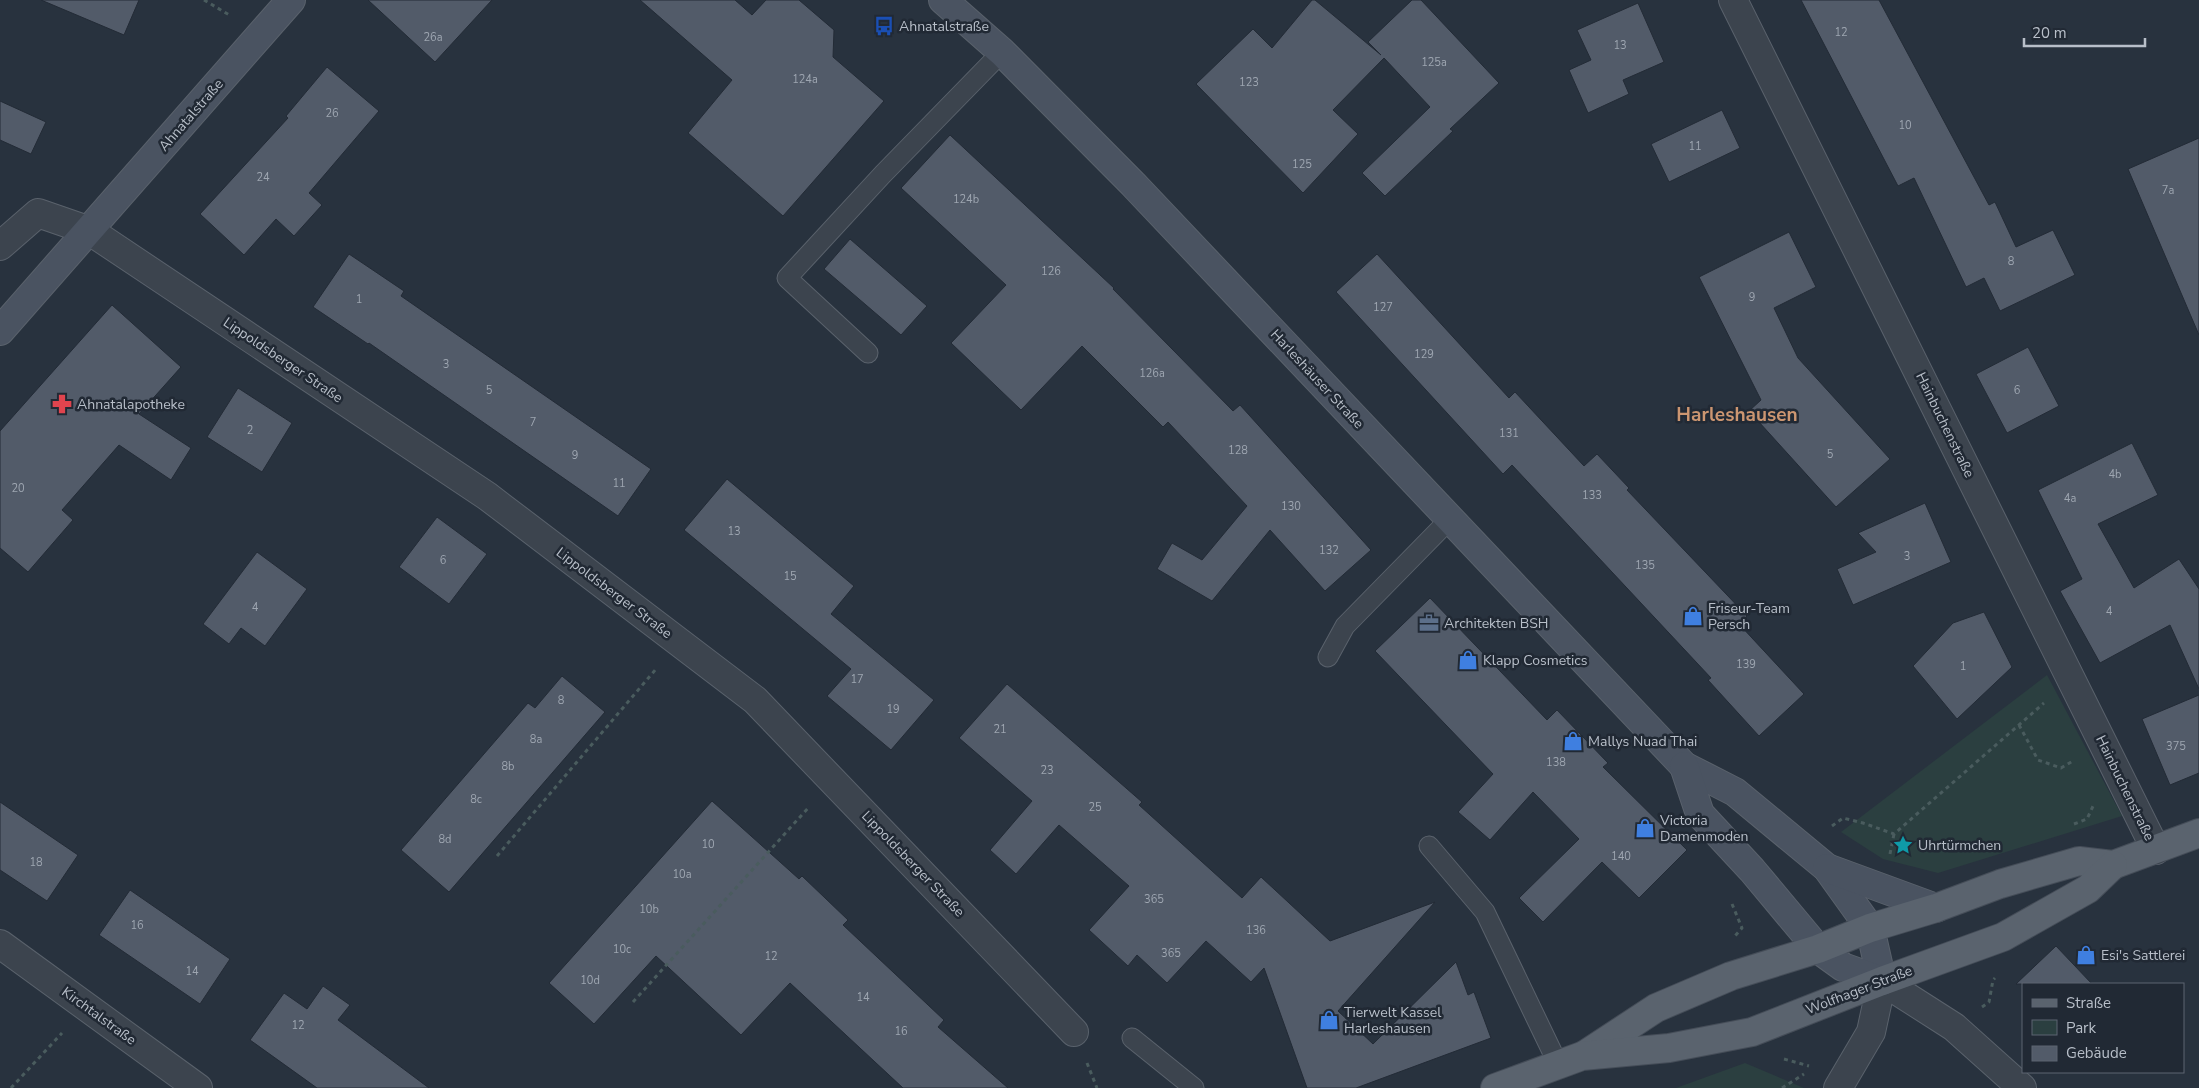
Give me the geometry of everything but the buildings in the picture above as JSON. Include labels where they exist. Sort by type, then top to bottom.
[{"type":"main road","name":"Ahnatalstraße","points":[[0,332],[291,0]]},
{"type":"main road","name":"Harleshäuser Straße","points":[[943,0],[1002,52],[1133,184],[1449,520],[1684,766],[1735,792],[1828,868],[1870,928],[1882,981]]},
{"type":"main road","name":"Harleshäuser Straße","points":[[1684,766],[1700,814],[1752,870],[1818,950],[1843,967],[1882,981]]},
{"type":"main road","name":"Wolfhager Straße","points":[[1570,1060],[1669,1048],[1752,1032],[1882,981],[2003,937],[2088,889],[2113,865],[2199,833]]},
{"type":"main road","name":"Wolfhager Straße","points":[[1495,1088],[1570,1060],[1656,1008],[1731,976],[1818,950],[1870,928],[1936,908],[2000,884],[2079,861],[2113,865]]},
{"type":"main road","name":"Harleshäuser Straße","points":[[1828,868],[1936,908]]},
{"type":"street","name":"Hainbuchenstraße","points":[[1733,0],[2156,850]]},
{"type":"street","points":[[0,246],[38,213],[90,231]]},
{"type":"street","name":"Lippoldsberger Straße","points":[[90,231],[487,496],[755,700],[1074,1032]]},
{"type":"street","name":"Kirchtalstraße","points":[[0,944],[198,1088]]},
{"type":"street","points":[[1838,1088],[1871,1032],[1882,981],[1954,1027],[2022,1088]]},
{"type":"lane","points":[[868,353],[787,278],[883,174],[1002,52]]},
{"type":"lane","points":[[1328,657],[1345,626],[1449,520]]},
{"type":"lane","points":[[1429,846],[1485,912],[1570,1060]]},
{"type":"lane","points":[[1132,1038],[1194,1088]]},
{"type":"path","points":[[497,856],[679,642]]},
{"type":"path","points":[[1825,831],[1843,818],[1894,834],[2049,699]]},
{"type":"path","points":[[2019,725],[2038,760],[2061,768],[2080,758]]},
{"type":"path","points":[[633,1002],[833,781]]},
{"type":"path","points":[[2069,826],[2088,819],[2097,798]]},
{"type":"path","points":[[1729,897],[1742,928],[1731,941]]},
{"type":"path","points":[[1980,1009],[1990,1002],[1993,980],[2000,974]]},
{"type":"path","points":[[11,1088],[86,1007]]},
{"type":"path","points":[[1776,1058],[1815,1067],[1782,1088]]},
{"type":"green space","points":[[2047,675],[2122,816],[1938,873],[1883,859],[1841,832]]},
{"type":"green space","points":[[1745,1063],[1804,1088],[1676,1088]]},
{"type":"place","name":"Ahnatalstraße","points":[[884,26]]},
{"type":"place","name":"Ahnatalapotheke","points":[[62,404]]},
{"type":"place","name":"Friseur-Team Persch","points":[[1693,616]]},
{"type":"place","name":"Architekten BSH","points":[[1429,623]]},
{"type":"place","name":"Klapp Cosmetics","points":[[1468,660]]},
{"type":"place","name":"Mallys Nuad Thai","points":[[1573,741]]},
{"type":"place","name":"Victoria Damenmoden","points":[[1645,828]]},
{"type":"place","name":"Uhrtürmchen","points":[[1903,845]]},
{"type":"place","name":"Esi's Sattlerei","points":[[2086,955]]},
{"type":"place","name":"Tierwelt Kassel Harleshausen","points":[[1329,1020]]},
{"type":"district","name":"Harleshausen","points":[[1737,415]]}]
